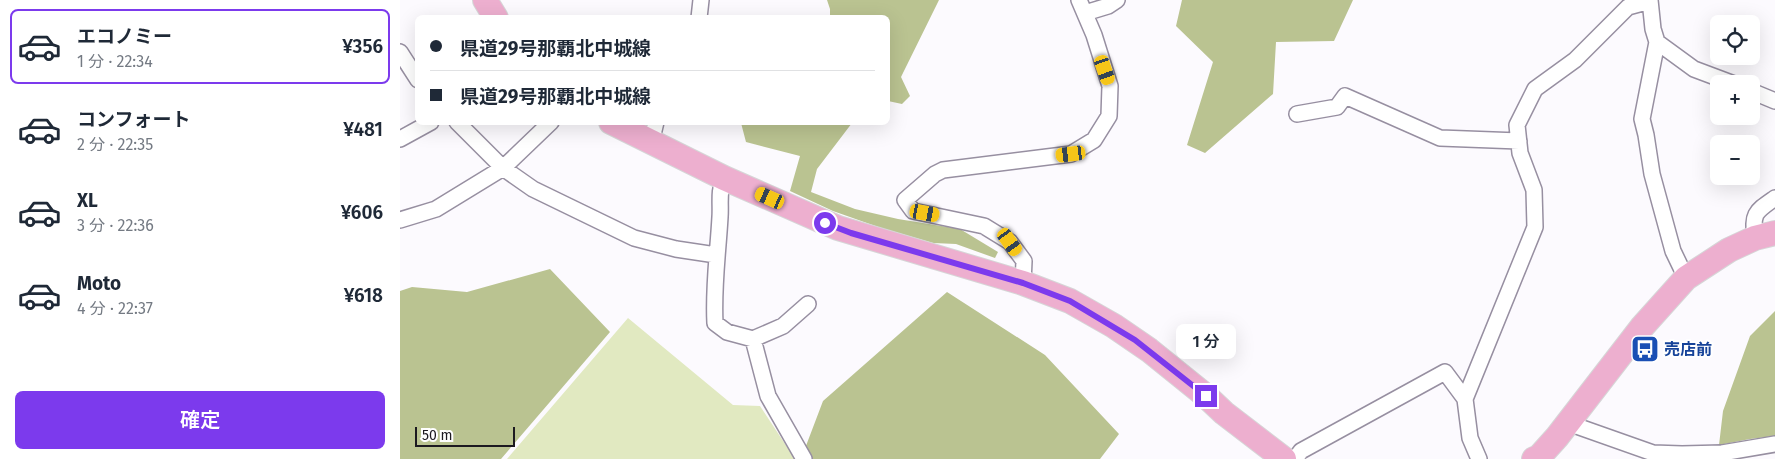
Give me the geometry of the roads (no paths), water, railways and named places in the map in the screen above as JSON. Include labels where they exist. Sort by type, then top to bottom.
[{"type":"main road","points":[[485,0],[494,15]]},
{"type":"main road","points":[[623,125],[654,133],[724,178],[825,223],[851,233],[1023,283],[1070,301],[1135,340],[1206,396],[1224,414],[1284,459]]},
{"type":"main road","points":[[1537,458],[1568,423],[1642,327],[1686,278],[1729,250],[1765,236]]},
{"type":"street","points":[[699,15],[701,0]]},
{"type":"street","points":[[1023,283],[1024,260],[1010,242],[984,226],[913,211],[906,200],[935,174],[943,170],[1071,154],[1094,140],[1108,116],[1110,86],[1082,6],[1108,6],[1117,0]]},
{"type":"street","points":[[1465,399],[1536,227],[1534,190],[1520,153],[1517,125],[1535,88],[1575,60],[1628,7],[1650,0],[1653,29],[1658,42],[1694,69],[1710,75]]},
{"type":"street","points":[[1658,42],[1642,120],[1652,174],[1671,241],[1686,278]]},
{"type":"street","points":[[400,52],[415,75]]},
{"type":"street","points":[[1760,95],[1775,101]]},
{"type":"street","points":[[1297,114],[1337,107],[1345,96],[1440,138],[1519,141]]},
{"type":"street","points":[[400,139],[426,125]]},
{"type":"street","points":[[460,125],[503,168],[533,189],[634,238],[676,249],[716,255]]},
{"type":"street","points":[[400,220],[436,209],[503,168],[548,125]]},
{"type":"street","points":[[724,178],[720,187],[720,217],[714,300],[715,323],[727,332],[753,339],[783,326],[808,304]]},
{"type":"street","points":[[1765,236],[1753,220],[1760,209],[1775,198]]},
{"type":"street","points":[[753,339],[768,396],[804,459]]},
{"type":"street","points":[[1295,459],[1301,451],[1445,372],[1465,399],[1470,438],[1479,459]]},
{"type":"street","points":[[1568,423],[1653,453],[1722,453],[1775,444]]},
{"type":"place","name":"売店前","points":[[1645,349]]}]
